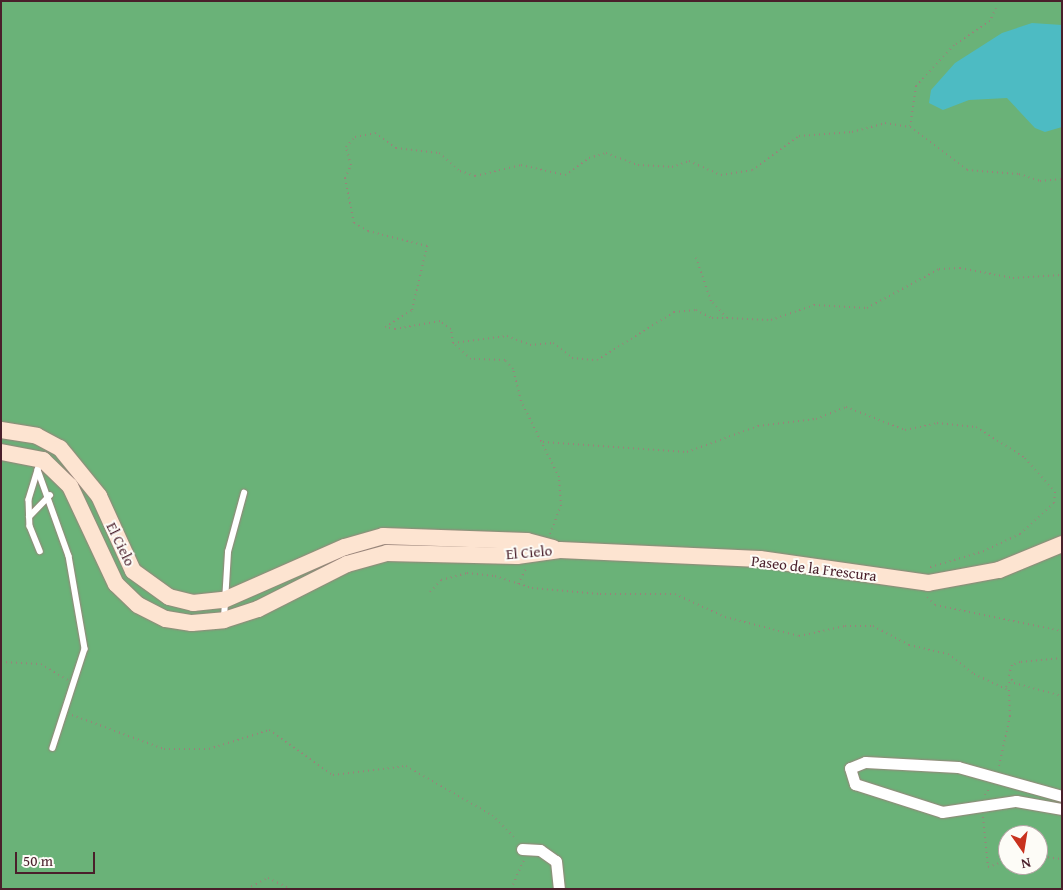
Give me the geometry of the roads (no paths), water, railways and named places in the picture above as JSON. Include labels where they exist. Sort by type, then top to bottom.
[{"type":"street","name":"El Cielo","points":[[1,430],[51,443],[81,470],[99,496],[124,557],[149,587],[193,603],[224,600],[345,547],[383,536],[540,544],[560,550]]},
{"type":"street","points":[[1,452],[40,465]]},
{"type":"street","name":"El Cielo","points":[[40,465],[70,486],[116,584],[138,605],[166,619],[192,623],[224,620],[258,609],[347,564],[387,553],[517,556],[560,550]]},
{"type":"street","name":"Paseo de la Frescura","points":[[560,550],[760,559],[916,581],[956,581],[999,570],[1062,544]]},
{"type":"street","points":[[1062,796],[996,776],[926,764],[865,762],[850,768],[855,784],[871,792],[942,812],[1032,802],[1062,809]]},
{"type":"street","points":[[1032,802],[1037,789]]},
{"type":"street","points":[[522,849],[540,850],[556,861],[559,889]]},
{"type":"lane","points":[[40,551],[29,517],[31,485],[51,443]]},
{"type":"lane","points":[[40,465],[69,556],[83,628],[85,649],[53,748]]},
{"type":"lane","points":[[224,620],[228,552],[244,493]]},
{"type":"lane","points":[[29,517],[50,495]]},
{"type":"water","points":[[1032,23],[1062,25],[1062,127],[1045,132],[1035,128],[1007,98],[969,100],[943,110],[929,103],[931,90],[955,63],[1002,33]]}]
